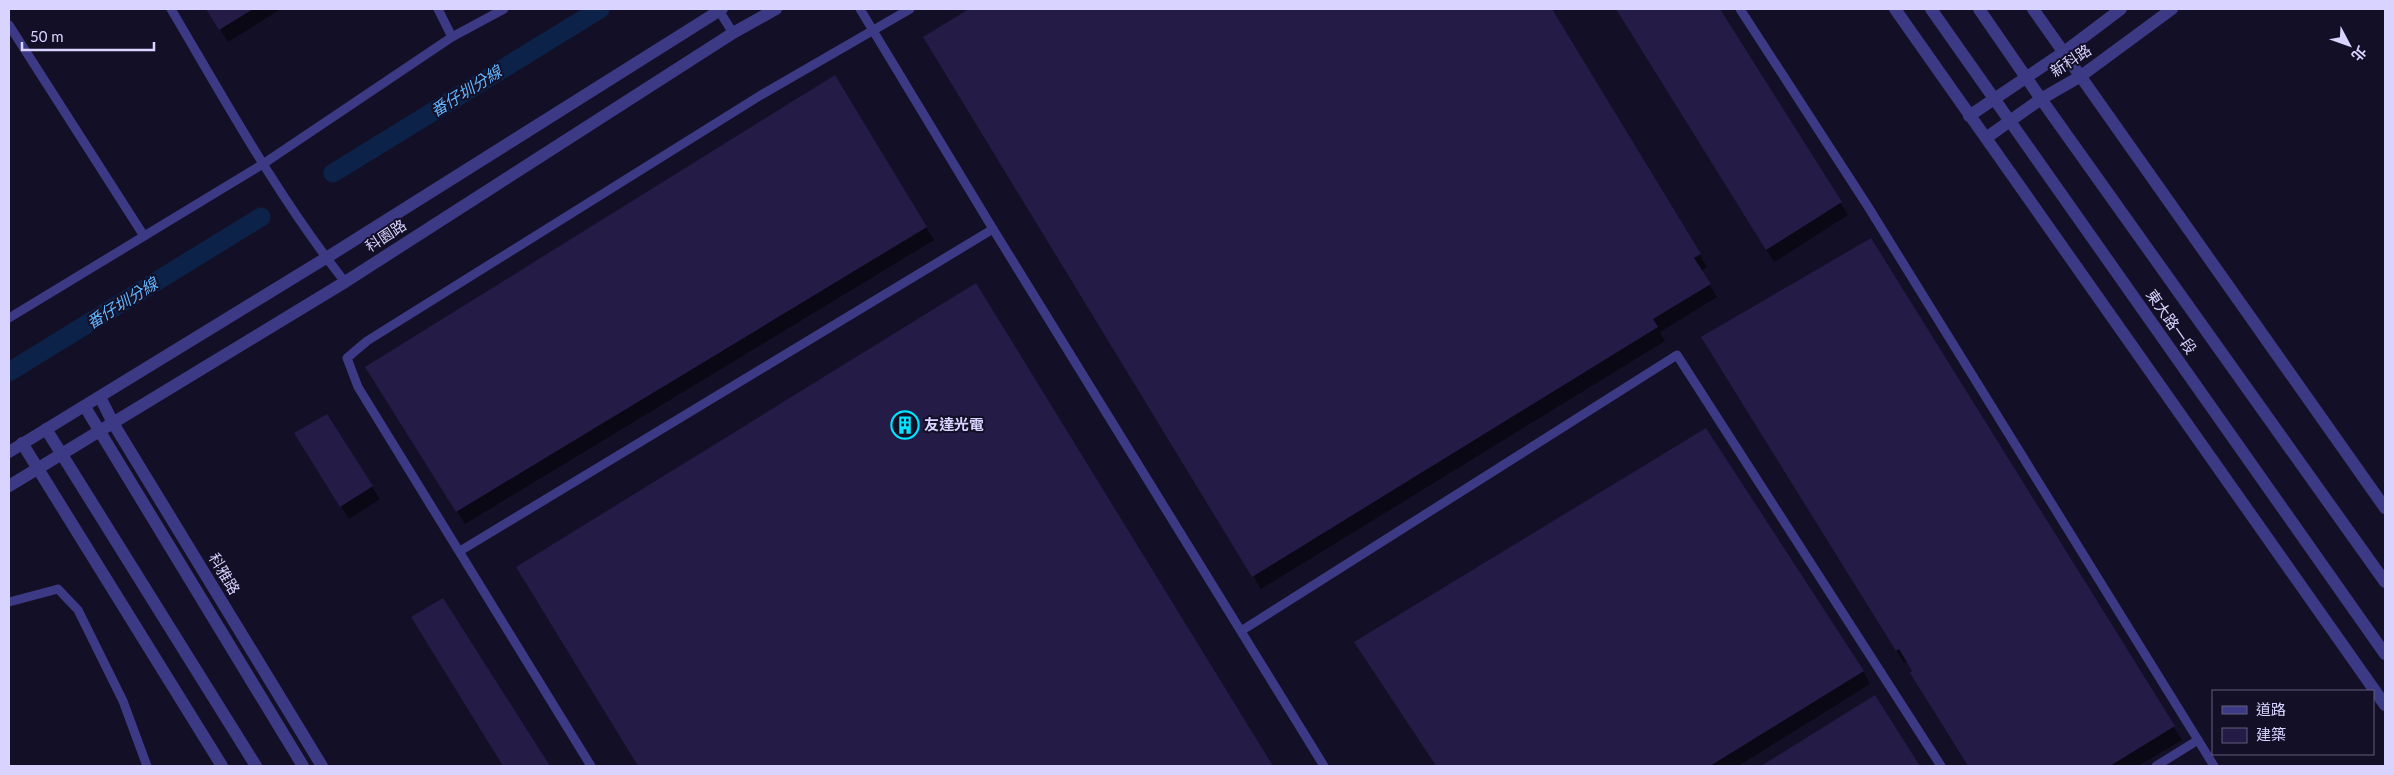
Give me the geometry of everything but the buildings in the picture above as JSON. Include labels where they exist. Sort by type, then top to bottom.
[{"type":"street","name":"科園路","points":[[9,452],[326,258],[720,9]]},
{"type":"street","name":"科園路","points":[[9,486],[344,282],[733,33],[776,9]]},
{"type":"street","points":[[1895,9],[2385,705]]},
{"type":"street","name":"東大路一段","points":[[1931,9],[2385,654]]},
{"type":"street","name":"東大路一段","points":[[1979,9],[2385,582]]},
{"type":"street","points":[[2033,9],[2385,508]]},
{"type":"street","name":"新科路","points":[[1970,116],[2026,76],[2064,52],[2121,9]]},
{"type":"street","name":"新科路","points":[[1986,138],[2010,123],[2041,99],[2081,76],[2172,9]]},
{"type":"street","name":"科雅路","points":[[100,397],[113,422],[322,766]]},
{"type":"street","points":[[85,407],[303,766]]},
{"type":"street","points":[[46,429],[256,766]]},
{"type":"street","points":[[22,443],[222,766]]},
{"type":"lane","points":[[171,9],[262,164],[344,282]]},
{"type":"lane","points":[[438,9],[452,37]]},
{"type":"lane","points":[[9,318],[262,164],[452,37],[504,9]]},
{"type":"lane","points":[[720,9],[733,33]]},
{"type":"lane","points":[[860,9],[1324,766]]},
{"type":"lane","points":[[591,766],[358,387],[347,358],[367,341],[760,95],[910,9]]},
{"type":"lane","points":[[1740,9],[1868,205],[2214,766]]},
{"type":"lane","points":[[9,25],[144,236]]},
{"type":"lane","points":[[460,551],[993,228]]},
{"type":"lane","points":[[1241,631],[1677,355],[1941,766]]},
{"type":"lane","points":[[9,602],[58,589],[78,610],[123,701],[147,766]]},
{"type":"lane","points":[[2156,766],[2198,740]]},
{"type":"waterway","name":"番仔圳分線","points":[[333,173],[600,9]]},
{"type":"waterway","name":"番仔圳分線","points":[[9,372],[261,217]]},
{"type":"place","name":"友達光電","points":[[905,425]]}]
